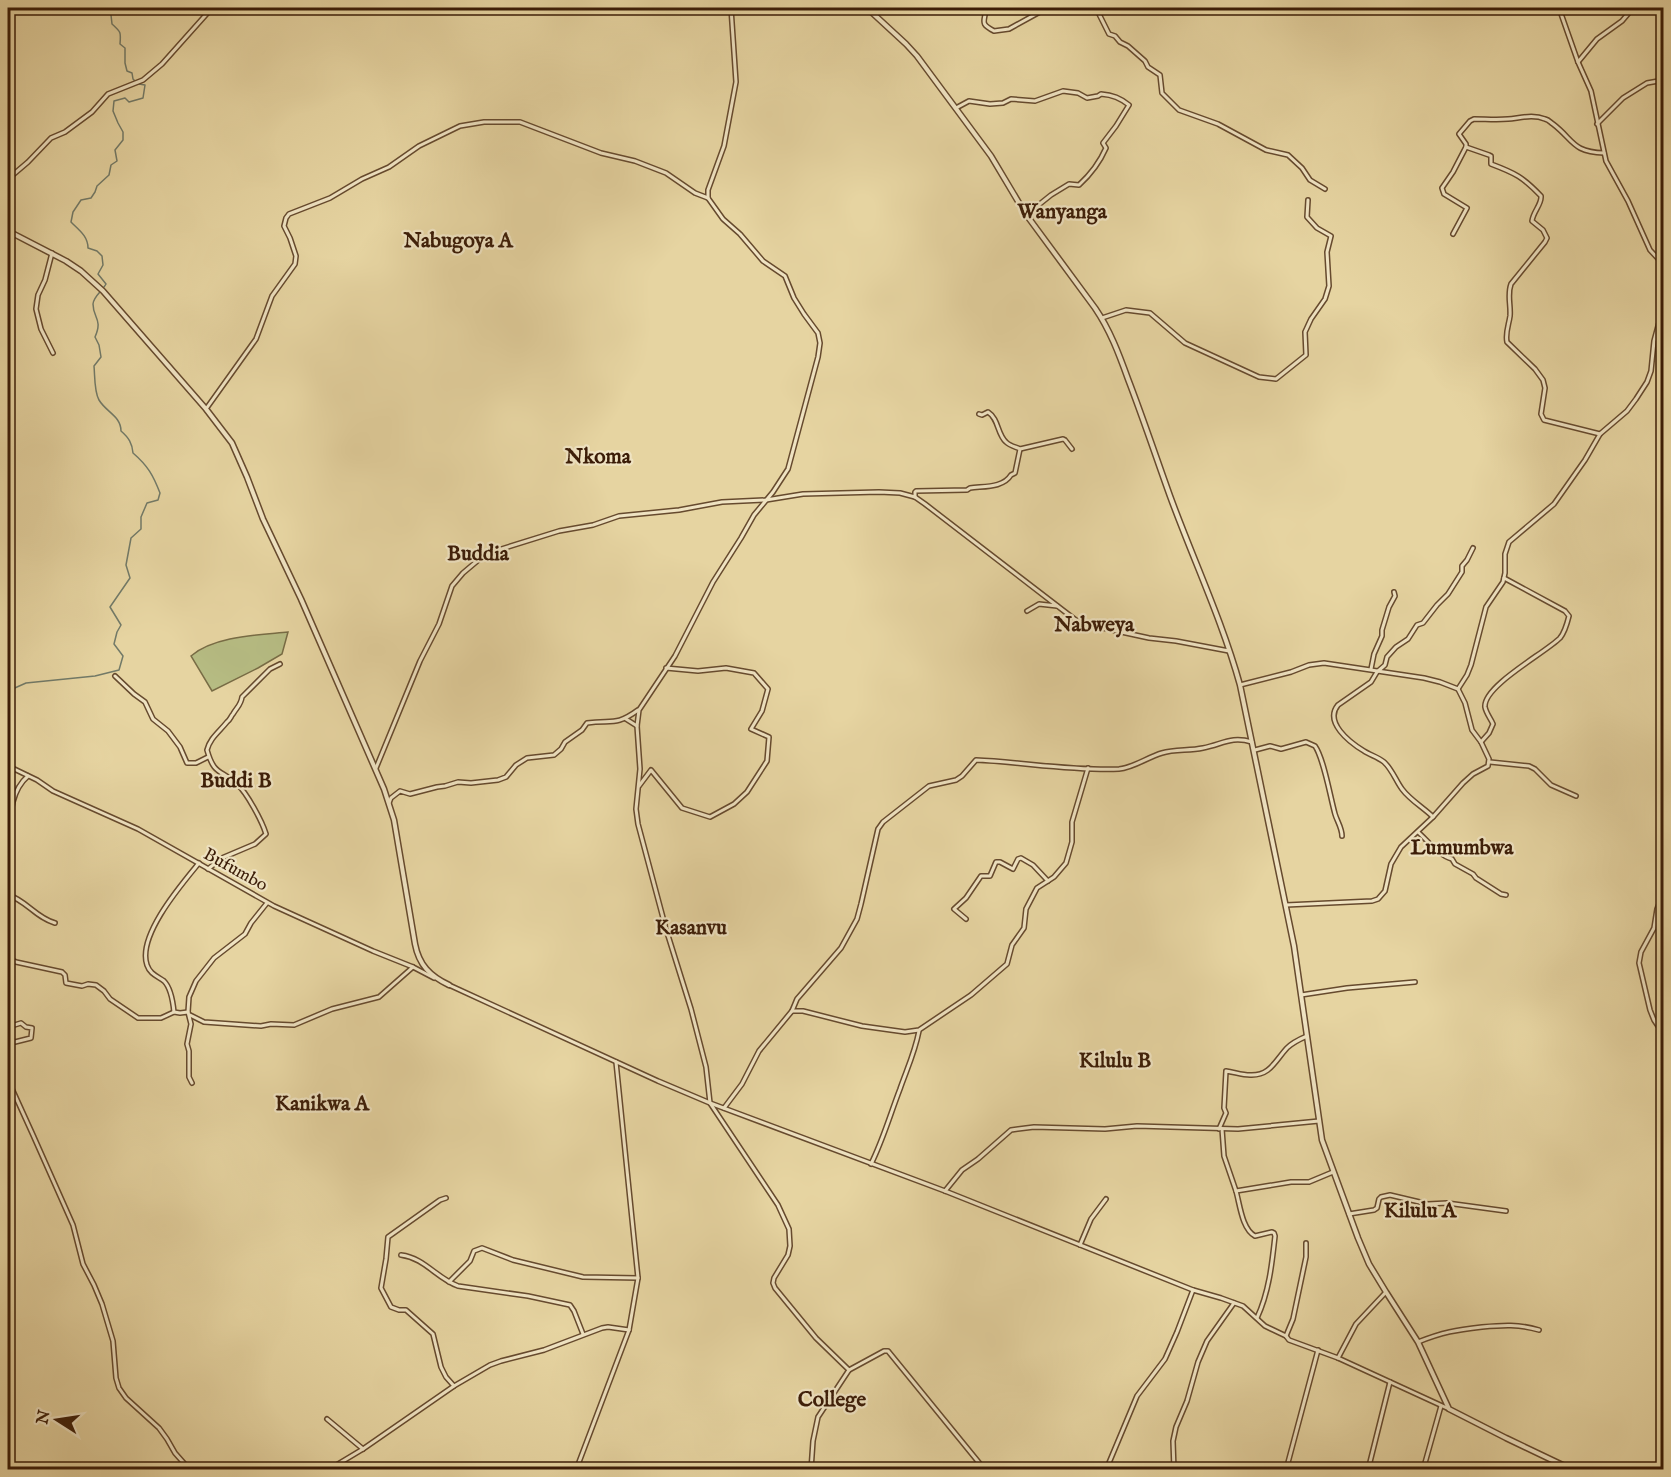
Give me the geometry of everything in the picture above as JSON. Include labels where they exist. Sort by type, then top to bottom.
[{"type":"street","points":[[8,180],[51,138],[64,132],[92,112],[108,94],[150,75],[212,8]]},
{"type":"street","points":[[708,198],[709,187],[724,146],[735,85],[736,67],[731,8]]},
{"type":"street","points":[[867,8],[906,44],[956,108],[991,156],[1026,215],[1102,318],[1118,352],[1171,500],[1230,652],[1240,685],[1294,945],[1322,1140],[1369,1264],[1418,1342],[1449,1409]]},
{"type":"street","points":[[987,8],[983,21],[985,26],[994,32],[1009,29],[1047,8]]},
{"type":"street","points":[[1096,8],[1109,34],[1128,46],[1145,61],[1148,67],[1160,75],[1162,93],[1179,110],[1218,124],[1266,150],[1288,155],[1302,168],[1310,180],[1325,189]]},
{"type":"street","points":[[1559,8],[1591,91],[1606,161],[1650,250],[1664,265]]},
{"type":"street","points":[[1578,62],[1590,46],[1622,21],[1633,8]]},
{"type":"street","points":[[1597,124],[1623,98],[1647,83],[1664,80]]},
{"type":"street","points":[[956,108],[969,100],[990,104],[1004,103],[1011,99],[1035,101],[1063,91],[1078,93],[1088,98],[1108,94],[1118,97],[1129,105],[1103,143],[1106,148],[1094,170],[1079,185],[1069,184],[1026,215]]},
{"type":"street","points":[[1466,147],[1459,134],[1472,120],[1536,117],[1547,119],[1579,147],[1595,153],[1604,153]]},
{"type":"street","points":[[206,410],[256,339],[272,296],[295,264],[296,256],[284,226],[289,214],[330,198],[362,179],[389,167],[419,146],[460,126],[484,122],[526,123],[601,153],[636,161],[666,173],[696,193],[708,198],[723,219],[745,239],[763,261],[785,276],[794,298],[819,335],[818,357],[788,469],[754,515],[713,582],[681,647],[639,710],[626,719],[587,723],[582,730],[565,742],[557,753],[527,758],[516,765],[506,777],[471,783],[458,782],[410,794],[400,791],[391,798],[388,805]]},
{"type":"street","points":[[1453,234],[1467,208],[1444,194],[1442,188],[1466,147]]},
{"type":"street","points":[[1466,147],[1490,155],[1491,164],[1528,181],[1542,198],[1533,214],[1532,221],[1543,230],[1547,237],[1511,284],[1507,342],[1543,380],[1545,388],[1541,414],[1544,420],[1600,434]]},
{"type":"street","points":[[1102,318],[1126,310],[1150,313],[1185,343],[1259,377],[1276,379],[1306,354],[1305,332],[1325,299],[1329,286],[1327,252],[1331,237],[1317,228],[1307,217],[1308,200]]},
{"type":"street","points":[[8,231],[52,253],[81,271],[103,291],[228,436],[236,450],[263,519],[301,599],[384,789],[394,820],[416,951],[434,978],[710,1103],[945,1191],[1193,1290],[1235,1302],[1273,1331],[1286,1336],[1293,1342],[1338,1358],[1573,1470]]},
{"type":"street","points":[[52,253],[45,280],[38,294],[36,309],[41,329],[52,353]]},
{"type":"street","points":[[1458,689],[1471,665],[1486,607],[1500,588],[1504,578],[1505,554],[1509,542],[1554,504],[1600,434],[1627,411],[1647,382],[1651,371],[1657,327],[1664,304]]},
{"type":"street","points":[[979,414],[988,412],[992,414],[1005,441],[1020,449],[1063,439],[1072,449]]},
{"type":"street","points":[[915,497],[916,491],[967,490],[1003,483],[1015,473],[1020,449]]},
{"type":"street","points":[[777,498],[778,484]]},
{"type":"street","points":[[376,770],[415,672],[439,624],[452,586],[463,573],[482,557],[495,551],[559,531],[593,525],[619,516],[803,494],[895,492],[915,497],[925,504],[1077,621],[1149,638],[1230,652]]},
{"type":"street","points":[[1433,817],[1403,791],[1384,762],[1354,743],[1342,732],[1334,720],[1335,709],[1371,682],[1385,665],[1387,657],[1408,639],[1417,625],[1423,623],[1448,594],[1459,578],[1462,566],[1473,548]]},
{"type":"street","points":[[1481,742],[1493,724],[1485,705],[1486,700],[1503,679],[1561,636],[1569,618],[1565,611],[1504,578]]},
{"type":"street","points":[[1371,669],[1389,607],[1395,596],[1394,592]]},
{"type":"street","points":[[1027,611],[1039,604],[1059,606]]},
{"type":"street","points":[[1240,685],[1317,663],[1435,680],[1458,689],[1465,703],[1472,730],[1489,759],[1486,769],[1473,774],[1463,783],[1401,848],[1391,864],[1385,891],[1378,899],[1285,905]]},
{"type":"street","points":[[208,869],[222,858],[255,844],[266,834],[242,790],[216,771],[208,757],[207,747],[212,737],[229,720],[242,702],[242,697],[270,669],[280,664]]},
{"type":"street","points":[[638,788],[651,770],[682,808],[710,817],[734,804],[747,792],[767,761],[769,737],[751,729],[762,711],[768,689],[754,673],[726,668],[698,672],[666,669]]},
{"type":"street","points":[[115,676],[145,702],[153,719],[168,731],[180,747],[187,763],[196,763],[208,757]]},
{"type":"street","points":[[639,710],[637,726],[640,760],[636,809],[638,825],[697,1032],[706,1067],[710,1103],[778,1205],[789,1229],[788,1255],[773,1283],[816,1338],[849,1370]]},
{"type":"street","points":[[626,719],[637,726]]},
{"type":"street","points":[[724,1108],[742,1084],[759,1051],[792,1011],[804,990],[842,948],[862,901],[878,829],[887,818],[929,786],[956,780],[976,760],[1037,766],[1122,769],[1161,753],[1204,748],[1234,739],[1253,742]]},
{"type":"street","points":[[1254,750],[1270,746],[1281,749],[1306,742],[1315,746],[1342,836]]},
{"type":"street","points":[[1489,762],[1535,768],[1551,785],[1576,796]]},
{"type":"street","name":"Bufumbo","points":[[8,766],[53,790],[138,829],[267,902],[434,978]]},
{"type":"street","points":[[792,1011],[803,1011],[886,1030],[905,1032],[920,1030],[971,995],[1007,964],[1012,945],[1024,928],[1026,909],[1037,888],[1054,877],[1066,863],[1072,842],[1072,822],[1088,768]]},
{"type":"street","points":[[8,851],[15,793],[21,782],[28,776]]},
{"type":"street","points":[[1418,832],[1447,858],[1452,859],[1455,864],[1506,895]]},
{"type":"street","points":[[966,919],[954,909],[966,898],[981,876],[990,876],[996,862],[1012,869],[1021,858],[1033,865],[1048,881]]},
{"type":"street","points":[[174,1012],[170,991],[165,982],[151,973],[146,964],[147,942],[164,907],[199,863]]},
{"type":"street","points":[[1664,891],[1657,909],[1654,928],[1641,952],[1639,963],[1650,1010],[1664,1035]]},
{"type":"street","points":[[8,895],[29,906],[47,921],[55,923]]},
{"type":"street","points":[[192,1083],[189,1077],[187,1044],[191,1024],[189,997],[196,981],[214,958],[245,934],[267,902]]},
{"type":"street","points":[[8,958],[16,962],[62,972],[66,983],[70,985],[88,984],[99,987],[110,999],[138,1018],[161,1018],[174,1012],[189,1014],[204,1022],[261,1026],[294,1024],[332,1010],[379,997],[413,967]]},
{"type":"street","points":[[1301,996],[1347,988],[1415,982]]},
{"type":"street","points":[[8,1027],[21,1023],[32,1028],[30,1038],[15,1042],[8,1041]]},
{"type":"street","points":[[871,1164],[881,1145],[916,1049],[920,1030]]},
{"type":"street","points":[[1257,1318],[1266,1295],[1275,1236],[1272,1232],[1255,1236],[1250,1233],[1224,1156],[1220,1129],[1226,1113],[1224,1108],[1226,1071],[1249,1075],[1266,1072],[1288,1047],[1307,1036]]},
{"type":"street","points":[[576,1470],[629,1330],[638,1278],[616,1062]]},
{"type":"street","points":[[8,1080],[73,1226],[83,1264],[94,1285],[113,1341],[119,1388],[126,1398],[159,1428],[175,1453],[190,1470]]},
{"type":"street","points":[[945,1191],[962,1170],[1011,1130],[1041,1126],[1105,1129],[1137,1126],[1220,1129],[1268,1127],[1320,1121]]},
{"type":"street","points":[[1236,1191],[1291,1182],[1310,1182],[1333,1172]]},
{"type":"street","points":[[1349,1214],[1377,1208],[1381,1197],[1390,1196],[1428,1204],[1447,1203],[1506,1211]]},
{"type":"street","points":[[446,1198],[388,1237],[381,1288],[391,1307],[406,1310],[433,1334],[441,1367],[454,1386]]},
{"type":"street","points":[[1080,1245],[1091,1219],[1106,1199]]},
{"type":"street","points":[[1286,1336],[1293,1319],[1306,1257],[1306,1243]]},
{"type":"street","points":[[449,1282],[470,1261],[474,1251],[482,1248],[513,1260],[583,1277],[638,1278]]},
{"type":"street","points":[[401,1255],[423,1262],[458,1286],[566,1303],[574,1311],[583,1334]]},
{"type":"street","points":[[1106,1470],[1137,1396],[1165,1359],[1193,1290]]},
{"type":"street","points":[[1338,1358],[1356,1324],[1386,1292]]},
{"type":"street","points":[[1174,1470],[1173,1441],[1176,1427],[1187,1401],[1198,1362],[1207,1341],[1235,1302]]},
{"type":"street","points":[[1418,1342],[1455,1329],[1520,1325],[1539,1330]]},
{"type":"street","points":[[328,1470],[363,1449],[454,1386],[490,1365],[544,1350],[583,1334],[608,1327],[629,1330]]},
{"type":"street","points":[[811,1470],[813,1441],[818,1417],[849,1370],[884,1350],[888,1351],[985,1470]]},
{"type":"street","points":[[1286,1470],[1318,1350]]},
{"type":"street","points":[[1368,1470],[1390,1382]]},
{"type":"street","points":[[1423,1470],[1441,1406]]},
{"type":"street","points":[[327,1419],[354,1439],[363,1449]]},
{"type":"green space","points":[[288,632],[282,654],[212,691],[191,656],[201,649],[224,640]]},
{"type":"waterway","points":[[103,8],[111,15],[112,24],[120,32],[120,44],[125,48],[127,71],[132,73],[135,81]]},
{"type":"waterway","points":[[8,691],[26,683],[95,676],[119,670],[123,656],[114,644],[121,625],[110,607],[130,578],[126,565],[131,538],[141,529],[141,517],[147,503],[158,500],[160,493],[150,471],[133,453],[131,443],[121,431],[119,422],[97,396],[94,366],[101,357],[95,337],[98,322],[93,304],[106,284],[98,274],[103,265],[102,256],[97,251],[88,248],[85,237],[71,222],[73,212],[81,200],[91,198],[97,186],[109,175],[111,165],[117,161],[115,150],[123,140],[123,132],[113,111],[114,101],[125,98],[129,102],[143,98],[145,85],[139,84]]},
{"type":"district","name":"Wanyanga","points":[[1062,211]]},
{"type":"district","name":"Nabugoya A","points":[[458,240]]},
{"type":"district","name":"Nkoma","points":[[598,456]]},
{"type":"district","name":"Buddia","points":[[478,553]]},
{"type":"district","name":"Nabweya","points":[[1094,624]]},
{"type":"district","name":"Buddi B","points":[[236,780]]},
{"type":"district","name":"Lumumbwa","points":[[1462,847]]},
{"type":"district","name":"Kasanvu","points":[[691,927]]},
{"type":"district","name":"Kilulu B","points":[[1115,1060]]},
{"type":"district","name":"Kanikwa A","points":[[322,1103]]},
{"type":"district","name":"Kilulu A","points":[[1420,1210]]},
{"type":"district","name":"College","points":[[832,1399]]}]
